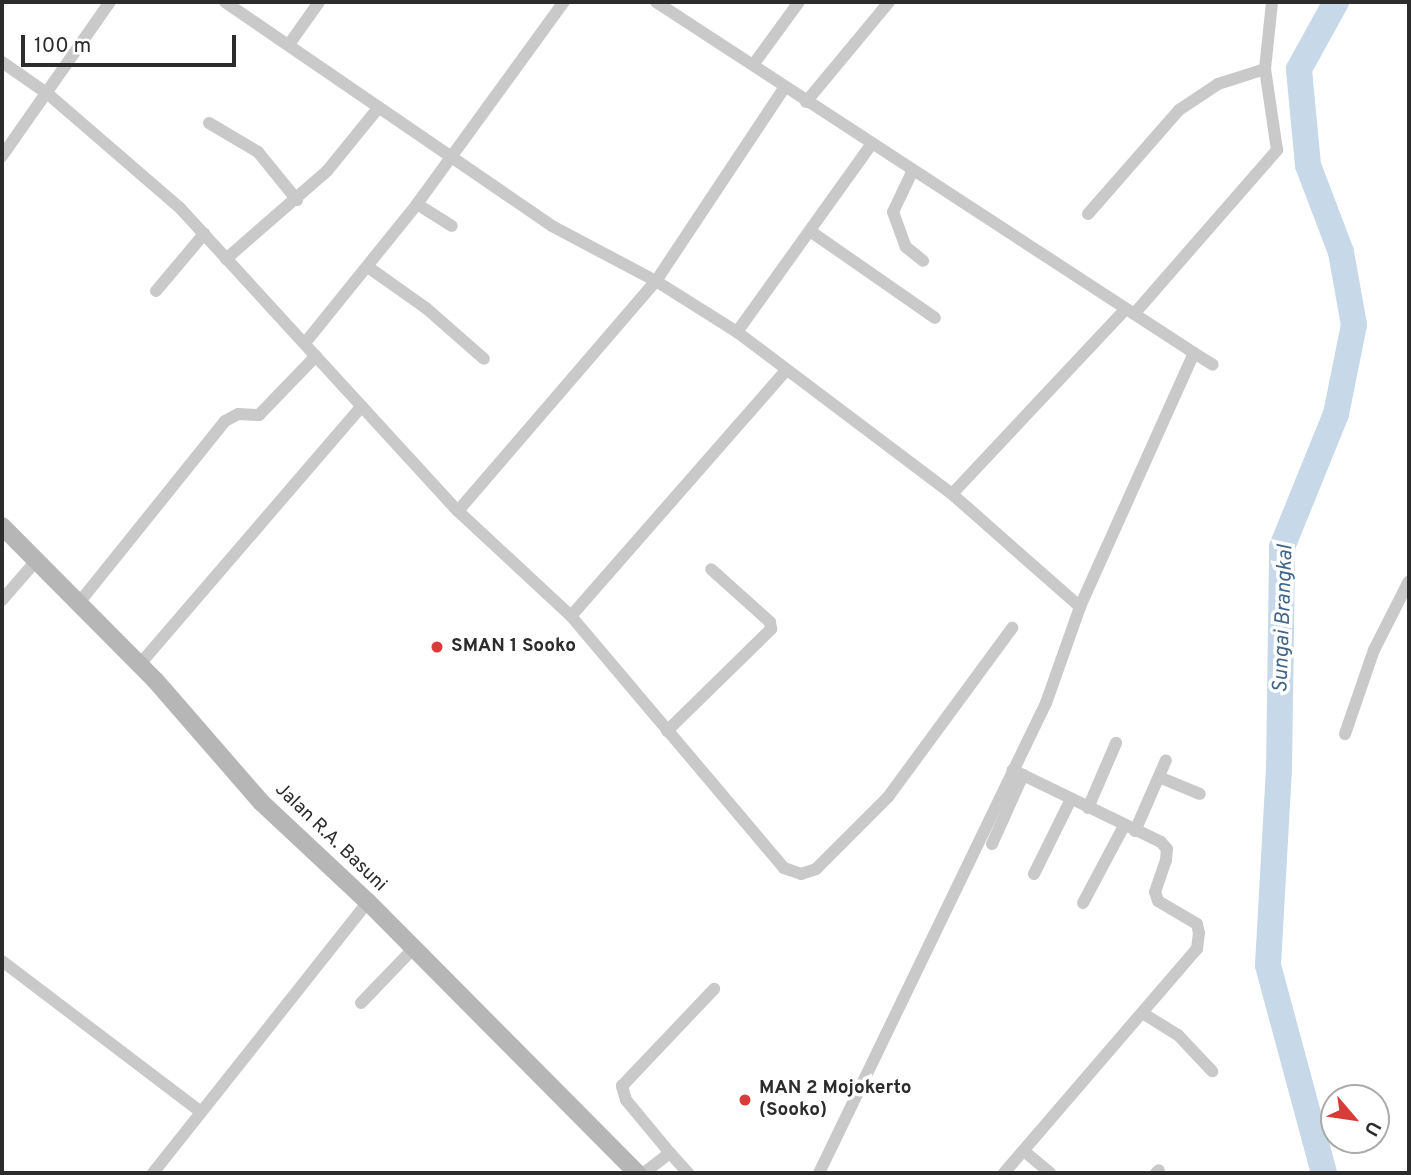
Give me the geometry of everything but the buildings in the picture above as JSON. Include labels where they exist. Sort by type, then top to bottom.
[{"type":"main road","name":"Jalan R.A. Basuni","points":[[2,526],[140,664],[261,802],[368,902],[412,950],[637,1173]]},
{"type":"street","points":[[2,156],[110,2]]},
{"type":"street","points":[[225,2],[290,43],[451,158],[561,231],[656,281],[737,332],[952,494],[1080,607]]},
{"type":"street","points":[[290,43],[319,2]]},
{"type":"street","points":[[305,344],[417,204],[564,2]]},
{"type":"street","points":[[656,2],[912,172],[1213,365]]},
{"type":"street","points":[[753,65],[799,2]]},
{"type":"street","points":[[806,102],[889,2]]},
{"type":"street","points":[[952,494],[1130,311],[1275,154],[1278,145],[1265,69],[1272,2]]},
{"type":"street","points":[[2,62],[48,94],[204,234],[458,511],[571,616],[777,862],[793,872],[810,873],[888,797],[1012,628]]},
{"type":"street","points":[[1088,215],[1188,102],[1218,84],[1265,69]]},
{"type":"street","points":[[458,511],[656,281],[785,86]]},
{"type":"street","points":[[226,259],[297,200],[379,107]]},
{"type":"street","points":[[209,123],[258,152],[297,200]]},
{"type":"street","points":[[737,332],[871,145]]},
{"type":"street","points":[[912,172],[893,212],[906,247],[923,261]]},
{"type":"street","points":[[417,204],[452,226]]},
{"type":"street","points":[[810,231],[934,318]]},
{"type":"street","points":[[156,291],[204,234]]},
{"type":"street","points":[[368,267],[426,308],[484,359]]},
{"type":"street","points":[[992,844],[1080,607],[1194,353]]},
{"type":"street","points":[[78,604],[225,421],[238,414],[259,415],[316,356]]},
{"type":"street","points":[[571,616],[786,370]]},
{"type":"street","points":[[140,664],[362,406]]},
{"type":"street","points":[[2,600],[36,561]]},
{"type":"street","points":[[667,731],[771,629],[770,622],[711,569]]},
{"type":"street","points":[[1345,734],[1374,650],[1409,581]]},
{"type":"street","points":[[1088,808],[1116,743]]},
{"type":"street","points":[[1083,903],[1129,829],[1166,760]]},
{"type":"street","points":[[1004,1173],[1144,1014],[1197,949],[1199,933],[1197,924],[1158,901],[1155,892],[1167,849],[1018,772]]},
{"type":"street","points":[[819,1173],[1018,772]]},
{"type":"street","points":[[1159,777],[1200,794]]},
{"type":"street","points":[[1034,874],[1071,799]]},
{"type":"street","points":[[153,1173],[368,902]]},
{"type":"street","points":[[362,1003],[412,950]]},
{"type":"street","points":[[2,961],[201,1112]]},
{"type":"street","points":[[688,1173],[626,1100],[622,1086],[714,989]]},
{"type":"street","points":[[1144,1014],[1178,1035],[1212,1071]]},
{"type":"street","points":[[1024,1151],[1049,1173]]},
{"type":"street","points":[[644,1173],[670,1153]]},
{"type":"waterway","name":"Sungai Brangkal","points":[[1324,1173],[1268,965],[1279,770],[1282,547],[1336,414],[1354,325],[1341,252],[1308,165],[1299,69],[1336,2]]},
{"type":"place","name":"SMAN 1 Sooko","points":[[437,647]]},
{"type":"place","name":"MAN 2 Mojokerto (Sooko)","points":[[745,1100]]}]
